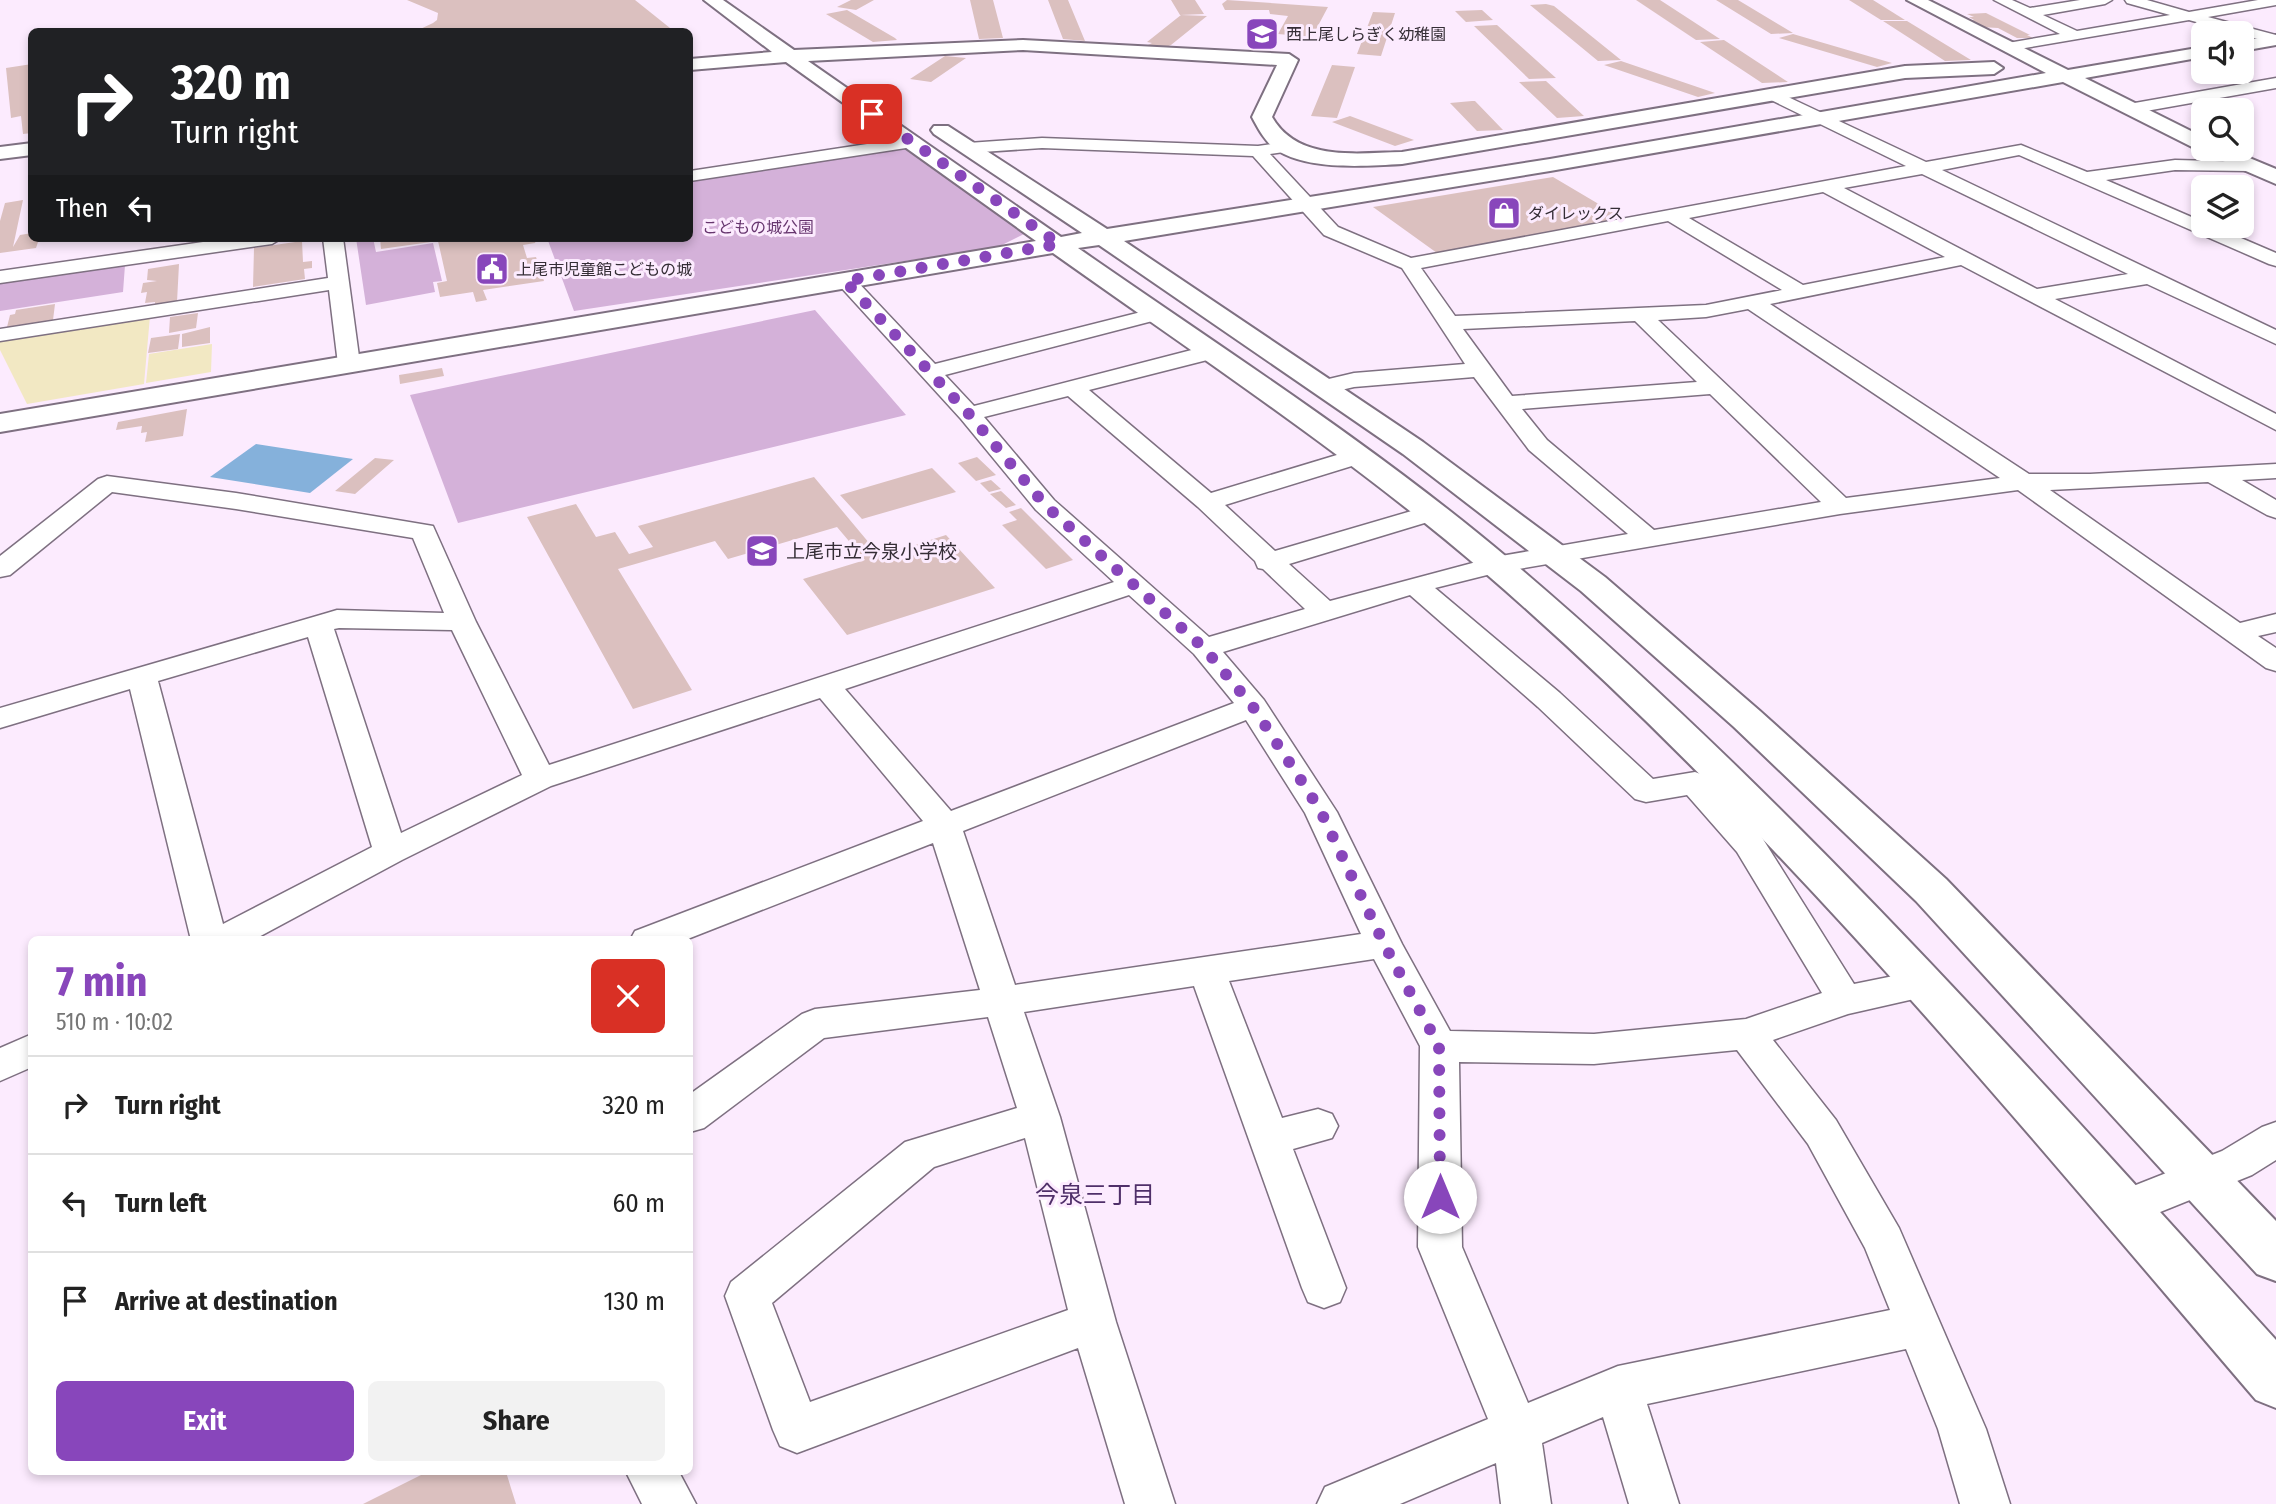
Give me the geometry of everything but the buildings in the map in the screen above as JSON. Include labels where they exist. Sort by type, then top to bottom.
[{"type":"street","points":[[712,0],[805,49],[968,148],[1103,237],[1413,448],[1593,584],[1747,719],[1931,890],[2276,1257]]},
{"type":"street","points":[[1915,0],[2191,139]]},
{"type":"street","points":[[2001,0],[2074,34]]},
{"type":"street","points":[[2027,12],[2105,0]]},
{"type":"street","points":[[2132,0],[2276,40]]},
{"type":"street","points":[[2223,0],[2246,6]]},
{"type":"street","points":[[2007,47],[2276,1]]},
{"type":"street","points":[[2254,44],[2276,40]]},
{"type":"street","points":[[693,65],[805,49],[1023,45],[1289,60],[1262,117],[1269,131],[1287,147]]},
{"type":"street","points":[[805,49],[913,142],[1359,456],[1494,565],[1665,718],[1788,840],[1923,984],[2276,1381]]},
{"type":"street","points":[[0,423],[2191,54]]},
{"type":"street","points":[[968,148],[1042,143],[1258,151],[1287,147],[1320,156],[1364,160],[1402,158],[1905,72],[1994,68]]},
{"type":"street","points":[[2129,109],[2276,83]]},
{"type":"street","points":[[1773,94],[2276,338]]},
{"type":"street","points":[[693,176],[913,142]]},
{"type":"street","points":[[0,153],[28,150]]},
{"type":"street","points":[[1258,151],[1331,231],[1409,264],[2021,150],[2276,260]]},
{"type":"street","points":[[2238,161],[2276,177]]},
{"type":"street","points":[[2084,178],[2175,165],[2249,166]]},
{"type":"street","points":[[1827,187],[2276,423]]},
{"type":"street","points":[[1671,215],[1800,292]]},
{"type":"street","points":[[0,277],[244,242]]},
{"type":"street","points":[[333,242],[348,364]]},
{"type":"street","points":[[1448,323],[1706,311],[1964,259]]},
{"type":"street","points":[[1409,264],[1480,370],[1538,445],[1648,538]]},
{"type":"street","points":[[2033,296],[2150,277]]},
{"type":"street","points":[[845,281],[969,414],[1045,505],[1136,584],[1204,648],[1253,707],[1321,812],[1384,944],[1439,1046],[1440,1247],[1516,1430],[1526,1504]]},
{"type":"street","points":[[0,335],[337,283]]},
{"type":"street","points":[[1752,302],[2023,482],[2276,662]]},
{"type":"street","points":[[930,372],[1157,314]]},
{"type":"street","points":[[1640,314],[1840,506]]},
{"type":"street","points":[[2250,326],[2276,320]]},
{"type":"street","points":[[969,414],[1211,352]]},
{"type":"street","points":[[1324,387],[1354,380],[1480,370]]},
{"type":"street","points":[[1072,387],[1207,502],[1268,562],[1325,612]]},
{"type":"street","points":[[1505,402],[1716,387]]},
{"type":"street","points":[[1207,502],[1359,456]]},
{"type":"street","points":[[1204,648],[1415,585],[1553,553],[1840,506],[2023,482],[2090,482],[2276,471]]},
{"type":"street","points":[[2215,476],[2276,510]]},
{"type":"street","points":[[0,569],[107,484],[236,501],[424,532],[463,622],[540,779]]},
{"type":"street","points":[[1268,562],[1432,513]]},
{"type":"street","points":[[230,936],[390,852],[540,779],[1136,584]]},
{"type":"street","points":[[1415,585],[1549,700],[1646,791],[1695,783],[1749,844],[1845,1000]]},
{"type":"street","points":[[0,718],[337,619],[463,622]]},
{"type":"street","points":[[2235,633],[2276,623]]},
{"type":"street","points":[[318,624],[390,852]]},
{"type":"street","points":[[142,676],[208,936]]},
{"type":"street","points":[[827,687],[944,824],[1041,1117],[1093,1322],[1150,1504]]},
{"type":"street","points":[[658,936],[1253,707]]},
{"type":"street","points":[[693,1114],[815,1024],[1004,1001],[1384,944]]},
{"type":"street","points":[[1207,970],[1324,1288]]},
{"type":"street","points":[[1439,1046],[1594,1049],[1747,1034],[1845,1000],[1923,984]]},
{"type":"street","points":[[1747,1034],[1822,1132],[1884,1241],[1962,1429],[1985,1504]]},
{"type":"street","points":[[0,1066],[28,1051]]},
{"type":"street","points":[[1041,1117],[920,1154],[747,1296],[797,1430],[1093,1322]]},
{"type":"street","points":[[1268,1138],[1318,1126]]},
{"type":"street","points":[[2123,1209],[2236,1163],[2276,1139]]},
{"type":"street","points":[[1342,1504],[1618,1388],[1919,1325]]},
{"type":"street","points":[[1618,1388],[1654,1504]]},
{"type":"street","points":[[652,1475],[671,1504]]},
{"type":"green space","name":"こどもの城公園","points":[[906,148],[1024,234],[998,247],[574,311],[548,242],[693,242],[693,181]]},
{"type":"green space","points":[[357,242],[374,242],[376,252],[433,243],[442,281],[433,282],[435,292],[366,305]]},
{"type":"green space","points":[[125,265],[123,292],[0,311],[0,283]]},
{"type":"green space","points":[[815,310],[906,415],[458,523],[410,395]]},
{"type":"sand","points":[[150,316],[144,384],[27,404],[0,350],[0,339]]},
{"type":"sand","points":[[212,344],[211,372],[146,383],[149,354]]},
{"type":"water","points":[[256,444],[353,459],[310,493],[210,477]]},
{"type":"place","name":"西上尾しらぎく幼稚園","points":[[1262,34]]},
{"type":"place","name":"ダイレックス","points":[[1504,213]]},
{"type":"place","name":"上尾市児童館こどもの城","points":[[492,269]]},
{"type":"place","name":"上尾市立今泉小学校","points":[[762,551]]},
{"type":"district","name":"今泉三丁目","points":[[1095,1195]]},
{"type":"route","points":[[872,114],[1059,244],[845,281],[969,414],[1045,505],[1136,584],[1204,648],[1253,707],[1308,791],[1321,812],[1384,944],[1439,1046],[1440,1197]]}]
